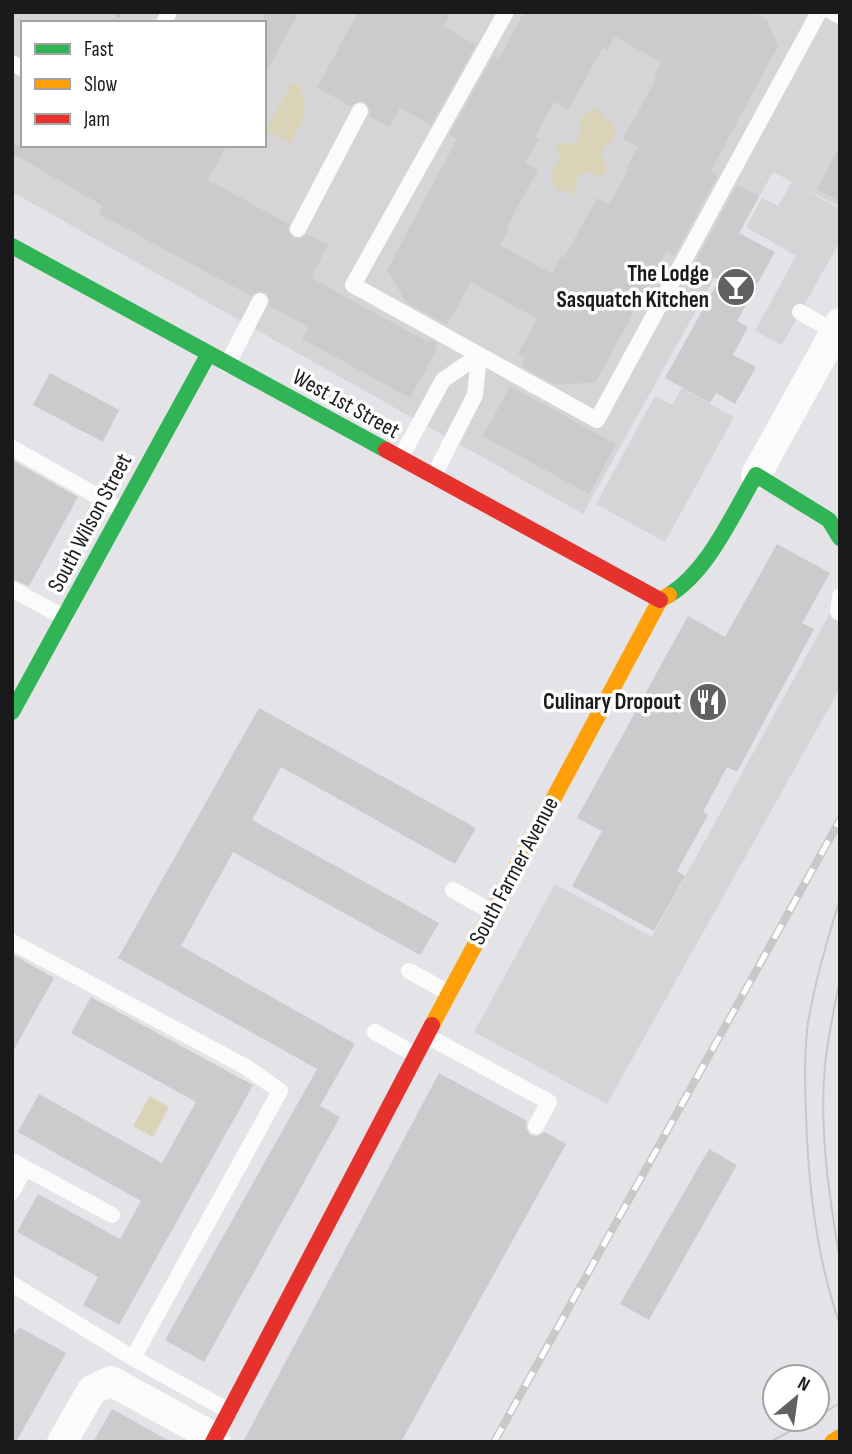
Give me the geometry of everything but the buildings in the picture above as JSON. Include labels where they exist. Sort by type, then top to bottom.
[{"type":"street","name":"West 1st Street","points":[[12,246],[660,600]]},
{"type":"street","name":"South Farmer Avenue","points":[[62,1442],[92,1390],[111,1381],[214,1440],[416,1055],[660,600],[683,586],[703,564],[757,475],[837,327]]},
{"type":"street","name":"South Wilson Street","points":[[12,712],[208,355]]},
{"type":"street","points":[[757,475],[834,519],[840,538]]},
{"type":"street","points":[[832,1442],[840,1437]]},
{"type":"lane","points":[[506,12],[353,285],[597,420],[819,12]]},
{"type":"lane","points":[[832,12],[840,16]]},
{"type":"lane","points":[[298,229],[360,111]]},
{"type":"lane","points":[[227,365],[260,301]]},
{"type":"lane","points":[[800,312],[837,327]]},
{"type":"lane","points":[[400,459],[443,380],[479,355]]},
{"type":"lane","points":[[433,477],[475,395],[479,355]]},
{"type":"lane","points":[[12,448],[122,510]]},
{"type":"lane","points":[[12,589],[65,618]]},
{"type":"lane","points":[[453,890],[492,912]]},
{"type":"lane","points":[[12,942],[246,1067],[280,1091],[133,1358]]},
{"type":"lane","points":[[409,971],[449,993]]},
{"type":"lane","points":[[375,1032],[416,1055]]},
{"type":"lane","points":[[427,1036],[549,1102],[536,1126]]},
{"type":"lane","points":[[12,1192],[19,1165],[112,1215]]},
{"type":"lane","points":[[12,1284],[133,1358],[229,1412]]},
{"type":"shaded area","points":[[12,12],[840,12],[840,207],[773,172],[583,514],[12,192]]},
{"type":"shaded area","points":[[292,82],[302,87],[304,118],[290,143],[266,130]]},
{"type":"shaded area","points":[[599,109],[604,118],[614,125],[614,137],[602,152],[607,167],[603,175],[579,175],[573,196],[566,191],[557,190],[552,180],[552,171],[560,161],[556,147],[562,142],[572,145],[578,141],[582,118]]},
{"type":"shaded area","points":[[792,182],[840,209],[840,241],[782,345],[755,331],[796,256],[746,227],[762,198],[778,206]]},
{"type":"shaded area","points":[[682,388],[734,417],[665,542],[596,504],[655,396],[672,405]]},
{"type":"shaded area","points":[[835,604],[840,606],[840,688],[607,1104],[474,1032],[555,884],[652,937]]},
{"type":"shaded area","points":[[150,1096],[169,1107],[153,1137],[133,1126]]},
{"type":"tram line","points":[[840,899],[811,1007],[805,1068],[811,1194],[819,1247],[840,1325]]},
{"type":"tram line","points":[[840,979],[826,1054],[823,1089],[824,1138],[840,1260]]},
{"type":"tram line","points":[[831,1408],[840,1403]]},
{"type":"tram line","points":[[770,1442],[787,1433]]},
{"type":"railway","points":[[494,1442],[840,820]]},
{"type":"traffic: fast","points":[[12,246],[386,450]]},
{"type":"traffic: fast","points":[[12,712],[208,355]]},
{"type":"traffic: fast","points":[[669,595],[708,557],[756,475],[829,520],[840,538]]},
{"type":"traffic: slow","points":[[432,1025],[660,600],[669,595]]},
{"type":"traffic: slow","points":[[832,1442],[840,1437]]},
{"type":"traffic: jam","points":[[386,450],[660,600]]},
{"type":"traffic: jam","points":[[213,1442],[432,1025]]},
{"type":"place","name":"The Lodge Sasquatch Kitchen","points":[[736,287]]},
{"type":"place","name":"Culinary Dropout","points":[[708,702]]}]
